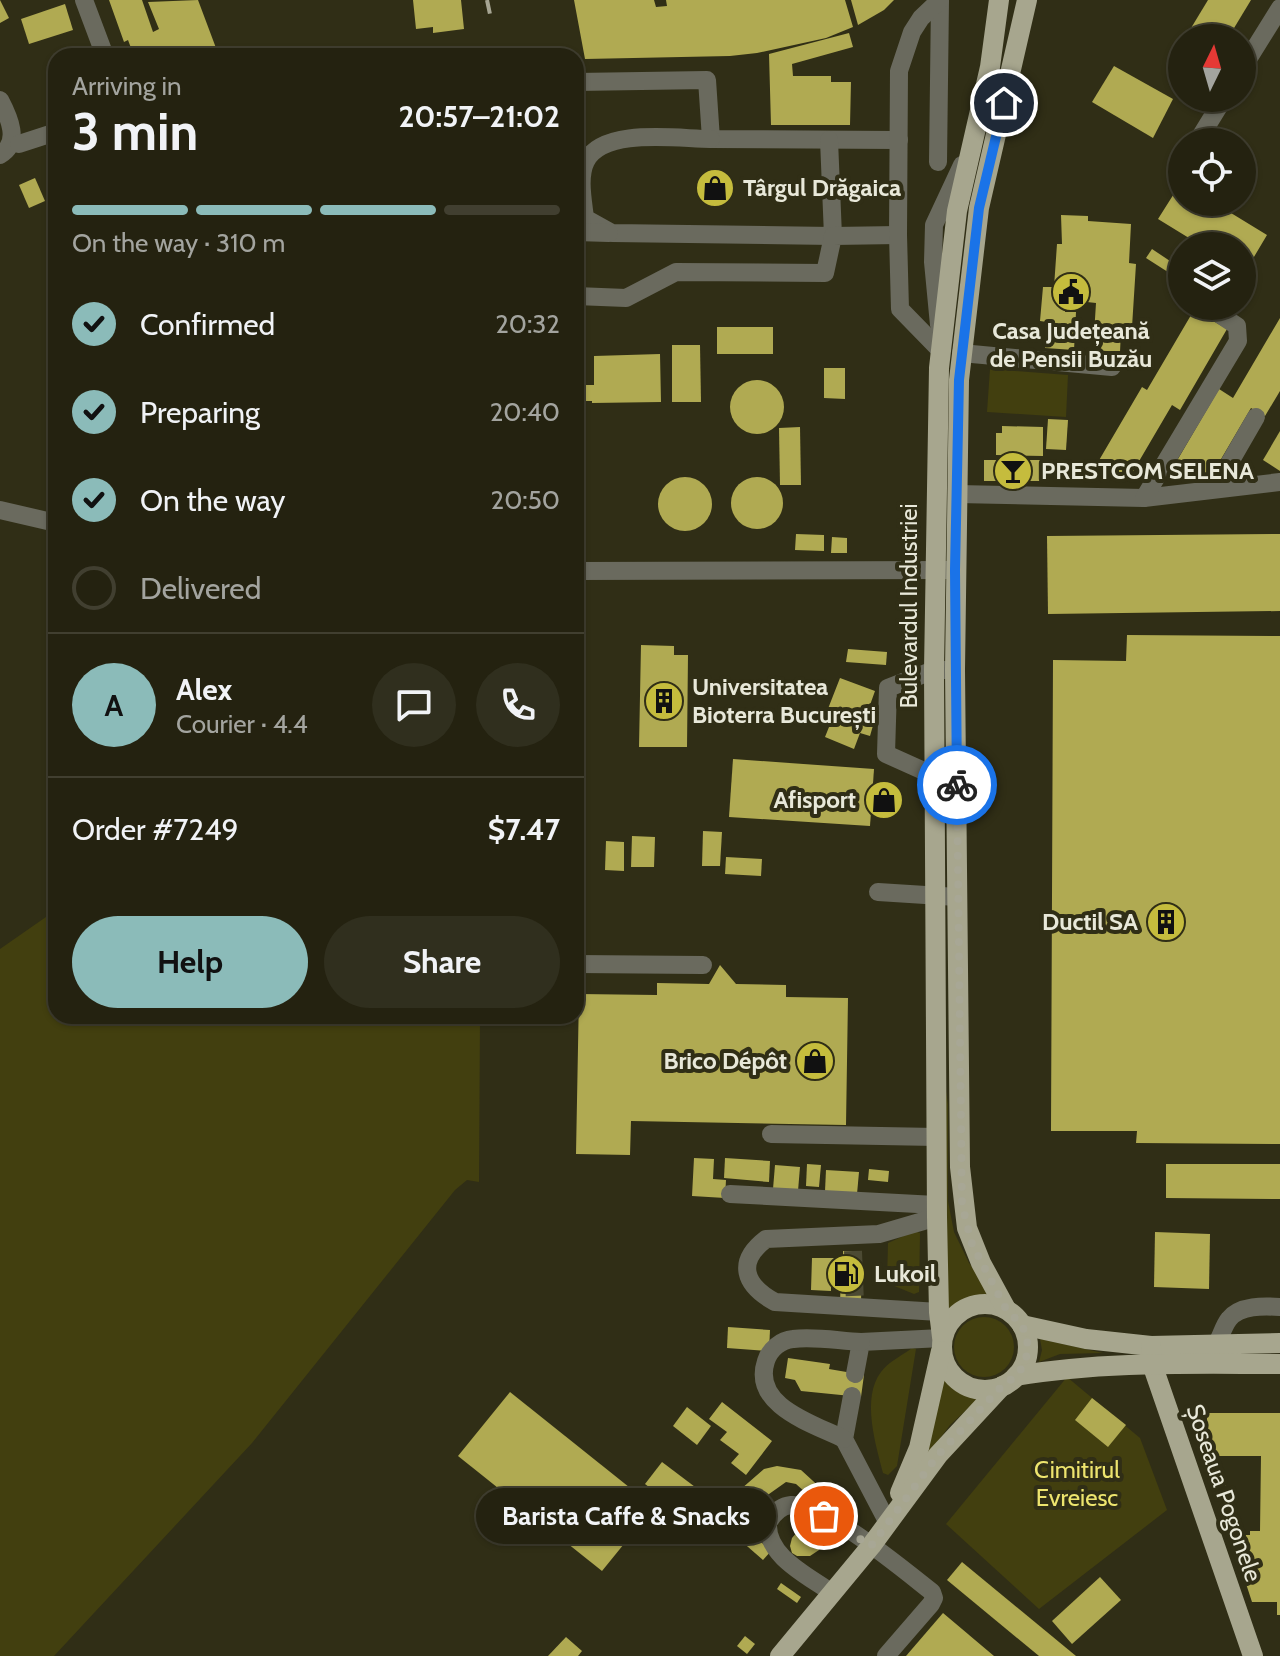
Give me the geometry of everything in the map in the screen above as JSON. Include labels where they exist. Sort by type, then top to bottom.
[{"type":"main road","name":"Bulevardul Industriei","points":[[999,0],[990,67],[957,211],[940,345],[945,570],[955,670],[962,1205],[972,1244],[1006,1309]]},
{"type":"main road","name":"Bulevardul Industriei","points":[[942,1342],[936,1211],[934,670],[957,494],[961,353],[979,208],[1027,0]]},
{"type":"main road","points":[[780,1656],[871,1546],[888,1523],[938,1455],[1024,1365],[1028,1351],[1027,1338],[1022,1325],[1006,1309],[980,1304],[967,1307],[955,1315],[942,1342],[919,1448],[888,1523]]},
{"type":"main road","points":[[1022,1325],[1151,1355],[1280,1364]]},
{"type":"main road","points":[[942,1342],[953,1375],[963,1384],[976,1389],[989,1389],[1009,1381],[1067,1368],[1217,1343],[1280,1343]]},
{"type":"main road","name":"Șoseaua Pogonele","points":[[1151,1355],[1253,1656]]},
{"type":"street","points":[[84,0],[102,48]]},
{"type":"street","points":[[940,0],[921,18],[904,49],[899,71],[898,235],[900,309],[940,345]]},
{"type":"street","points":[[938,162],[940,0]]},
{"type":"street","points":[[1256,47],[1280,8]]},
{"type":"street","points":[[584,82],[707,80],[711,139]]},
{"type":"street","points":[[0,100],[10,147],[48,135]]},
{"type":"street","points":[[584,169],[586,162],[603,144],[619,139],[899,140]]},
{"type":"street","points":[[584,296],[626,298],[676,272],[825,273],[833,236],[829,140]]},
{"type":"street","points":[[584,209],[585,218],[612,233]]},
{"type":"street","points":[[584,232],[898,235]]},
{"type":"street","points":[[1144,498],[1238,341],[1237,326],[1228,320]]},
{"type":"street","points":[[961,353],[1112,367]]},
{"type":"street","points":[[1215,488],[1256,417]]},
{"type":"street","points":[[957,494],[1144,498],[1280,482]]},
{"type":"street","points":[[0,510],[48,521]]},
{"type":"street","points":[[584,571],[945,570]]},
{"type":"street","points":[[935,776],[886,754],[888,688],[934,670],[955,670]]},
{"type":"street","points":[[878,892],[957,897]]},
{"type":"street","points":[[584,964],[703,965]]},
{"type":"street","points":[[771,1134],[936,1137]]},
{"type":"street","points":[[730,1194],[936,1211]]},
{"type":"street","points":[[936,1211],[853,1243],[766,1239],[753,1249],[747,1261],[747,1274],[753,1287],[775,1302],[939,1312]]},
{"type":"street","points":[[1217,1343],[1229,1318],[1239,1312],[1250,1308],[1280,1307]]},
{"type":"street","points":[[888,1523],[844,1439],[789,1412],[771,1397],[763,1379],[766,1359],[778,1343],[793,1339],[942,1342]]},
{"type":"street","points":[[855,1374],[861,1342]]},
{"type":"street","points":[[844,1439],[852,1396]]},
{"type":"street","points":[[832,1593],[784,1559],[773,1546],[768,1530],[771,1517],[777,1511],[790,1505],[809,1507],[871,1546],[932,1592],[934,1598],[886,1656]]},
{"type":"green space","points":[[990,369],[1068,375],[1066,417],[987,412]]},
{"type":"green space","points":[[48,916],[48,1024],[480,1024],[479,1182],[467,1180],[455,1190],[252,1443],[54,1656],[0,1656],[0,949]]},
{"type":"green space","points":[[942,1065],[948,1104],[948,1201],[954,1232],[969,1263],[998,1300],[971,1304],[948,1316]]},
{"type":"green space","points":[[915,1231],[920,1233],[919,1292],[914,1294],[887,1283],[888,1243]]},
{"type":"green space","points":[[984,1317],[996,1319],[1005,1326],[1012,1335],[1012,1359],[1005,1368],[996,1375],[984,1377],[972,1375],[963,1368],[956,1359],[954,1347],[956,1335],[963,1326],[972,1319]]},
{"type":"green space","points":[[1040,1339],[1103,1353],[1060,1354],[1039,1362],[1042,1350]]},
{"type":"green space","points":[[912,1348],[916,1349],[897,1466],[888,1475],[883,1473],[874,1436],[872,1395],[884,1368]]},
{"type":"green space","points":[[942,1369],[961,1386],[986,1392],[950,1425],[924,1460]]},
{"type":"green space","name":"Cimitirul Evreiesc","points":[[1067,1377],[1140,1438],[1167,1510],[1039,1609],[946,1524]]},
{"type":"building","points":[[0,0],[9,18],[0,23]]},
{"type":"building","points":[[109,0],[142,0],[153,32],[159,29],[148,2],[198,0],[216,48],[131,48],[128,40],[124,42]]},
{"type":"building","points":[[413,0],[461,0],[464,29],[433,33],[433,27],[416,29]]},
{"type":"building","points":[[574,0],[654,0],[656,7],[667,6],[666,0],[845,0],[853,27],[826,38],[730,56],[585,59]]},
{"type":"building","points":[[851,0],[894,0],[884,10],[858,25]]},
{"type":"building","points":[[1208,0],[1251,0],[1236,24],[1193,24]]},
{"type":"building","points":[[65,4],[73,30],[29,44],[21,19]]},
{"type":"building","points":[[849,33],[853,47],[792,64],[793,76],[831,76],[831,82],[851,82],[850,125],[771,125],[769,54]]},
{"type":"building","points":[[1114,66],[1168,96],[1168,109],[1153,138],[1092,102]]},
{"type":"building","points":[[35,178],[45,201],[29,208],[19,185]]},
{"type":"building","points":[[1168,203],[1168,216],[1236,216],[1267,235],[1256,254],[1256,232],[1179,232],[1158,219]]},
{"type":"building","points":[[1061,215],[1088,216],[1088,221],[1131,224],[1129,263],[1136,264],[1132,327],[1121,330],[1120,352],[1093,350],[1096,303],[1087,302],[1087,298],[1066,297],[1065,312],[1076,312],[1074,350],[1045,348],[1047,322],[1040,321],[1043,287],[1054,287],[1057,244],[1062,244]]},
{"type":"building","points":[[1152,249],[1168,260],[1168,272],[1146,258]]},
{"type":"building","points":[[1280,318],[1280,391],[1265,416],[1251,408],[1207,483],[1175,464],[1219,389],[1233,398]]},
{"type":"building","points":[[1188,320],[1211,320],[1227,329],[1180,410],[1172,405],[1128,480],[1098,462],[1142,387],[1147,390]]},
{"type":"building","points":[[717,327],[773,327],[773,354],[717,354]]},
{"type":"building","points":[[672,345],[700,345],[701,402],[672,402]]},
{"type":"building","points":[[660,354],[661,402],[584,401],[584,385],[594,385],[594,356]]},
{"type":"building","points":[[824,368],[845,368],[845,399],[824,398]]},
{"type":"building","points":[[757,380],[776,388],[784,407],[776,426],[757,434],[738,426],[730,407],[738,388]]},
{"type":"building","points":[[1048,419],[1068,420],[1066,450],[1046,449]]},
{"type":"building","points":[[1002,426],[1043,427],[1043,456],[996,455],[996,433],[1002,433]]},
{"type":"building","points":[[800,427],[801,485],[780,485],[779,428]]},
{"type":"building","points":[[1280,431],[1280,471],[1263,460]]},
{"type":"building","points":[[984,460],[1040,460],[1040,481],[984,481]]},
{"type":"building","points":[[685,477],[704,485],[712,504],[704,523],[685,531],[666,523],[658,504],[666,485]]},
{"type":"building","points":[[757,477],[775,485],[783,503],[775,521],[757,529],[739,521],[731,503],[739,485]]},
{"type":"building","points":[[796,534],[824,535],[824,551],[795,550]]},
{"type":"building","points":[[1280,534],[1280,611],[1048,614],[1047,536]]},
{"type":"building","points":[[832,537],[847,538],[847,553],[831,553]]},
{"type":"building","name":"Ductil SA","points":[[1127,635],[1280,636],[1280,1144],[1136,1143],[1137,1131],[1051,1131],[1053,660],[1126,661]]},
{"type":"building","name":"Universitatea Bioterra București","points":[[641,645],[674,646],[674,655],[688,655],[687,747],[639,747]]},
{"type":"building","points":[[848,649],[887,652],[886,665],[846,662]]},
{"type":"building","points":[[840,678],[875,691],[865,719],[874,722],[870,736],[860,733],[854,749],[825,737],[831,722],[824,719]]},
{"type":"building","points":[[733,759],[874,769],[870,826],[729,817]]},
{"type":"building","points":[[703,831],[722,832],[720,866],[702,866]]},
{"type":"building","points":[[632,836],[655,837],[654,867],[631,867]]},
{"type":"building","points":[[606,841],[624,842],[624,871],[605,870]]},
{"type":"building","points":[[726,857],[762,859],[761,876],[725,874]]},
{"type":"building","points":[[720,965],[736,984],[786,985],[786,997],[848,998],[846,1125],[631,1121],[630,1155],[576,1154],[578,1024],[584,1024],[584,994],[657,995],[657,983],[709,984]]},
{"type":"building","points":[[694,1158],[714,1159],[713,1179],[726,1180],[725,1198],[692,1196]]},
{"type":"building","points":[[725,1158],[770,1161],[769,1182],[724,1178]]},
{"type":"building","points":[[807,1164],[821,1165],[819,1187],[806,1186]]},
{"type":"building","points":[[1166,1164],[1280,1164],[1280,1199],[1166,1198]]},
{"type":"building","points":[[775,1165],[800,1167],[798,1191],[773,1189]]},
{"type":"building","points":[[869,1169],[889,1171],[888,1182],[868,1180]]},
{"type":"building","points":[[826,1170],[859,1172],[857,1194],[825,1191]]},
{"type":"building","points":[[1155,1232],[1210,1234],[1209,1289],[1154,1287]]},
{"type":"building","points":[[843,1251],[862,1251],[861,1303],[840,1302],[841,1277],[831,1277],[831,1291],[811,1290],[812,1258],[843,1258]]},
{"type":"building","points":[[728,1327],[770,1330],[769,1351],[727,1348]]},
{"type":"building","points":[[788,1358],[830,1364],[829,1369],[864,1375],[861,1397],[801,1391],[795,1380],[785,1378]]},
{"type":"building","points":[[510,1392],[654,1507],[602,1571],[458,1456]]},
{"type":"building","points":[[1092,1398],[1126,1425],[1108,1447],[1075,1420]]},
{"type":"building","points":[[722,1402],[772,1441],[746,1475],[731,1463],[739,1454],[720,1440],[727,1432],[709,1419]]},
{"type":"building","points":[[687,1407],[711,1426],[697,1445],[673,1426]]},
{"type":"building","points":[[1207,1413],[1280,1413],[1280,1615],[1277,1615],[1277,1602],[1252,1602],[1235,1550],[1239,1550],[1239,1535],[1260,1531],[1261,1456],[1207,1456]]},
{"type":"building","points":[[662,1462],[707,1496],[690,1518],[645,1484]]},
{"type":"building","points":[[777,1466],[801,1470],[824,1491],[815,1501],[796,1484],[786,1482],[762,1499],[751,1521],[752,1534],[771,1551],[763,1560],[732,1533],[730,1519],[741,1489],[764,1469]]},
{"type":"building","points":[[1223,1475],[1226,1485],[1212,1490],[1208,1480]]},
{"type":"building","points":[[812,1522],[825,1527],[824,1542],[810,1556],[797,1556],[790,1546],[792,1538],[803,1525]]},
{"type":"building","points":[[962,1562],[1076,1656],[1039,1656],[947,1580]]},
{"type":"building","points":[[1100,1577],[1121,1600],[1072,1644],[1052,1621]]},
{"type":"building","points":[[781,1583],[801,1597],[797,1603],[777,1589]]},
{"type":"building","points":[[943,1613],[994,1656],[906,1656]]},
{"type":"building","points":[[745,1636],[755,1644],[747,1654],[737,1646]]},
{"type":"building","points":[[566,1637],[582,1651],[578,1656],[548,1656]]},
{"type":"tunnel","points":[[853,1251],[855,1303]]},
{"type":"railway","points":[[487,0],[491,19]]},
{"type":"way so far","points":[[824,1516],[871,1546],[938,1455],[1002,1386],[1016,1376],[1024,1365],[1028,1351],[1022,1325],[1006,1309],[972,1244],[962,1205],[957,785]]},
{"type":"place","name":"Târgul Drăgaica","points":[[715,188]]},
{"type":"place","name":"Casa Județeană de Pensii Buzău","points":[[1071,292]]},
{"type":"place","name":"PRESTCOM SELENA","points":[[1013,471]]},
{"type":"place","name":"Universitatea Bioterra București","points":[[664,701]]},
{"type":"place","name":"Afisport","points":[[884,800]]},
{"type":"place","name":"Ductil SA","points":[[1166,922]]},
{"type":"place","name":"Brico Dépôt","points":[[815,1061]]},
{"type":"place","name":"Lukoil","points":[[846,1274]]},
{"type":"place","name":"Barista Caffe & Snacks","points":[[824,1516]]},
{"type":"route","points":[[957,785],[955,570],[961,346],[979,208],[1004,103]]}]
